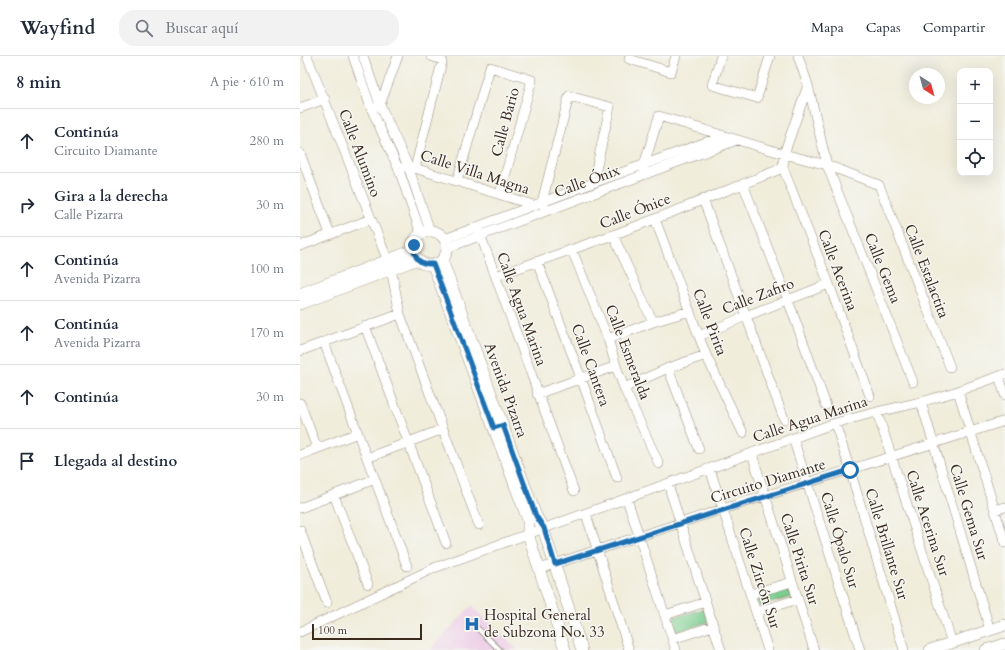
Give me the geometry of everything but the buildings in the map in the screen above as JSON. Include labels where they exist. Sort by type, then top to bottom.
[{"type":"street","name":"Calle Alumino","points":[[307,56],[389,265],[400,314],[479,525]]},
{"type":"street","points":[[353,56],[371,108],[426,232]]},
{"type":"street","points":[[363,56],[380,105],[411,167],[426,232]]},
{"type":"street","points":[[380,105],[398,56]]},
{"type":"street","points":[[411,167],[442,62],[442,60],[431,56]]},
{"type":"street","points":[[629,57],[671,72],[676,56]]},
{"type":"street","points":[[721,56],[712,85],[758,98],[770,56]]},
{"type":"street","name":"Calle Gema","points":[[798,56],[808,85],[814,116],[827,165],[913,382]]},
{"type":"street","name":"Calle Bario","points":[[457,181],[490,67],[532,80],[500,194]]},
{"type":"street","name":"Calle Acerina","points":[[808,85],[784,154],[783,168],[829,284],[870,396]]},
{"type":"street","points":[[543,212],[542,202],[569,96],[610,107],[593,183]]},
{"type":"street","points":[[300,108],[325,99]]},
{"type":"street","points":[[371,108],[380,105]]},
{"type":"street","points":[[799,110],[814,116]]},
{"type":"street","points":[[646,169],[659,116],[784,154],[827,165]]},
{"type":"street","name":"Calle Ónix","points":[[446,243],[481,236],[543,212],[723,136]]},
{"type":"street","name":"Calle Ónix","points":[[446,243],[477,226],[593,183],[646,169],[737,140]]},
{"type":"street","points":[[300,153],[330,234]]},
{"type":"street","name":"Calle Estalactita","points":[[827,165],[879,185],[950,367]]},
{"type":"street","points":[[399,170],[411,167]]},
{"type":"street","name":"Calle Villa Magna","points":[[411,167],[533,205]]},
{"type":"street","name":"Calle Ónice","points":[[496,276],[613,235],[783,168]]},
{"type":"street","points":[[743,184],[788,300],[826,405]]},
{"type":"street","points":[[703,199],[784,419]]},
{"type":"street","points":[[533,205],[543,212]]},
{"type":"street","points":[[300,246],[371,219]]},
{"type":"street","name":"Calle Pirita","points":[[655,219],[706,355],[743,433]]},
{"type":"street","name":"Calle Agua Marina","points":[[477,226],[574,491]]},
{"type":"street","points":[[426,232],[437,232],[446,243],[446,255],[437,262],[428,265],[423,263],[416,255],[415,241],[426,232]]},
{"type":"street","points":[[613,235],[653,322]]},
{"type":"street","name":"Calle Esmeralda","points":[[572,250],[608,339],[624,388],[659,464]]},
{"type":"street","points":[[300,294],[416,255]]},
{"type":"street","name":"Avenida Pizarra","points":[[437,262],[532,518],[544,528],[582,650]]},
{"type":"street","name":"Calle Cantera","points":[[537,262],[617,478]]},
{"type":"street","points":[[300,304],[389,265]]},
{"type":"street","name":"Calle Zafiro","points":[[699,336],[829,284]]},
{"type":"street","points":[[608,339],[653,322],[690,311]]},
{"type":"street","points":[[300,351],[400,314]]},
{"type":"street","points":[[365,326],[446,543]]},
{"type":"street","points":[[324,342],[407,566]]},
{"type":"street","points":[[624,388],[668,368],[706,355]]},
{"type":"street","points":[[538,394],[616,366]]},
{"type":"street","points":[[668,368],[699,449]]},
{"type":"street","points":[[1002,375],[1005,395]]},
{"type":"street","name":"Calle Agua Marina","points":[[300,632],[434,568],[835,423],[921,402],[958,391],[1002,375]]},
{"type":"street","points":[[958,391],[1004,537]]},
{"type":"street","name":"Calle Gema Sur","points":[[921,402],[990,630]]},
{"type":"street","points":[[300,403],[317,448]]},
{"type":"street","name":"Calle Acerina Sur","points":[[878,412],[952,643]]},
{"type":"street","name":"Circuito Diamante","points":[[539,569],[1005,421]]},
{"type":"street","name":"Calle Brillante Sur","points":[[835,423],[904,650]]},
{"type":"street","points":[[367,458],[443,429]]},
{"type":"street","points":[[300,455],[358,433]]},
{"type":"street","name":"Calle Ópalo Sur","points":[[793,438],[860,650]]},
{"type":"street","name":"Calle Pirita Sur","points":[[752,454],[814,650]]},
{"type":"street","name":"Calle Zircón Sur","points":[[710,468],[768,650]]},
{"type":"street","points":[[300,508],[375,479]]},
{"type":"street","points":[[668,484],[721,650]]},
{"type":"street","points":[[334,495],[368,584]]},
{"type":"street","points":[[627,499],[676,650]]},
{"type":"street","points":[[995,510],[1005,507]]},
{"type":"street","points":[[586,514],[629,650]]},
{"type":"street","name":"Avenida Pizarra","points":[[532,518],[528,534],[565,650]]},
{"type":"street","points":[[300,530],[328,603]]},
{"type":"street","points":[[751,594],[792,582]]},
{"type":"street","points":[[756,612],[798,600]]},
{"type":"street","points":[[665,615],[706,602]]},
{"type":"street","points":[[672,639],[713,626]]},
{"type":"street","points":[[930,650],[1005,626]]},
{"type":"street","points":[[986,650],[1000,647]]},
{"type":"lane","points":[[476,627],[500,650]]},
{"type":"shaded area","name":"Hospital General de Subzona No. 33","points":[[471,606],[518,650],[430,650]]},
{"type":"green space","points":[[789,587],[792,597],[759,606],[756,596]]},
{"type":"green space","points":[[704,609],[708,622],[676,632],[672,618]]},
{"type":"place","name":"Hospital General de Subzona No. 33","points":[[472,624]]},
{"type":"route","points":[[414,245],[414,254],[416,258],[428,265],[433,264],[494,428],[503,425],[536,516],[544,528],[555,564],[850,470]]}]
